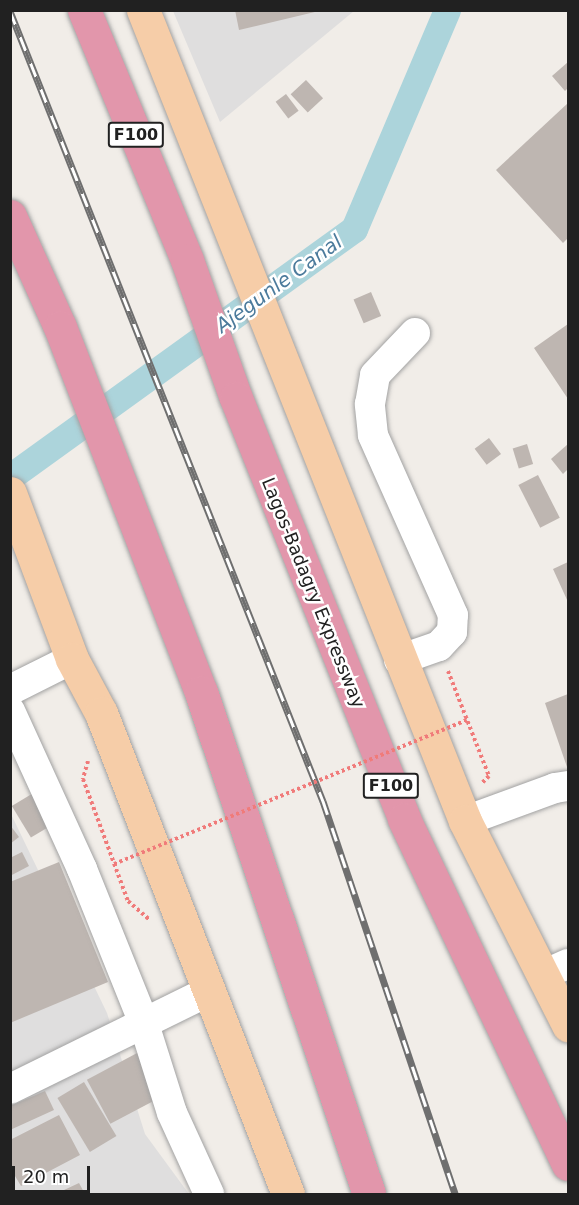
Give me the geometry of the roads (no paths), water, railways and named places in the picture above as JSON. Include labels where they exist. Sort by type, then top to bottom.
[{"type":"highway","name":"Lagos-Badagry Expressway","points":[[84,10],[187,260],[236,398],[404,819],[568,1164]]},
{"type":"highway","points":[[10,216],[60,327],[201,692],[369,1194]]},
{"type":"main road","points":[[143,10],[461,813],[556,970],[568,1025]]},
{"type":"main road","points":[[10,492],[72,659],[100,713],[207,992],[288,1194]]},
{"type":"street","points":[[399,660],[439,646],[452,632],[453,615],[373,435],[370,405],[375,375],[416,333]]},
{"type":"street","points":[[10,690],[72,659]]},
{"type":"street","points":[[10,711],[82,869],[143,1021],[172,1113],[209,1194]]},
{"type":"street","points":[[461,813],[568,786]]},
{"type":"street","points":[[10,1089],[143,1021],[207,992]]},
{"type":"waterway","name":"Ajegunle Canal","points":[[10,477],[354,229],[447,10]]},
{"type":"railway","points":[[10,11],[323,801],[455,1194]]}]
